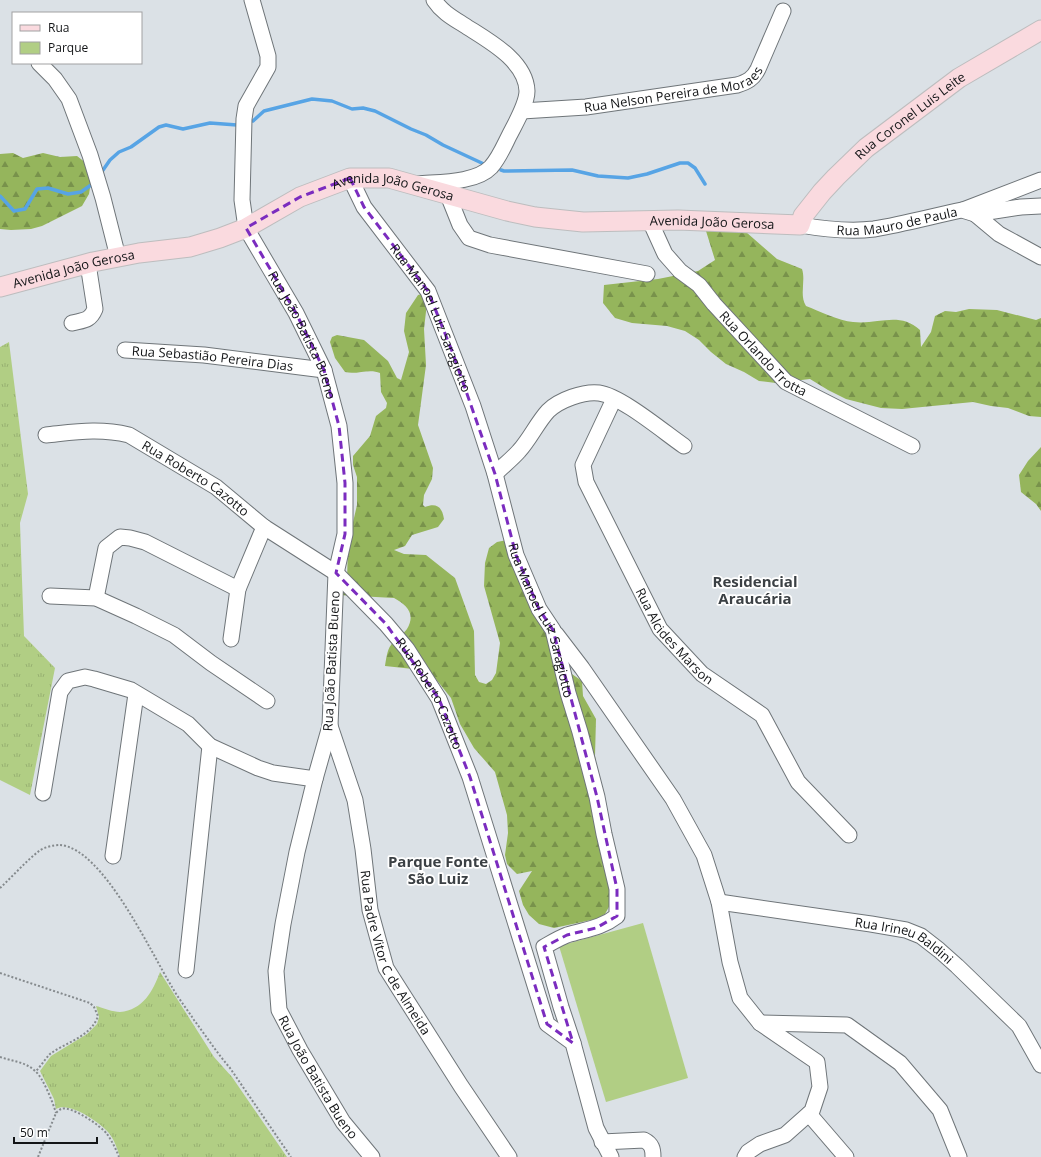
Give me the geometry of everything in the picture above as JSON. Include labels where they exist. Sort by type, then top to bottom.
[{"type":"main road","name":"Rua Coronel Luis Leite","points":[[800,225],[803,216],[822,192],[866,148],[959,78],[1041,30]]},
{"type":"main road","name":"Avenida João Gerosa","points":[[0,287],[118,257],[190,247],[220,238],[246,228],[300,197],[350,178],[389,178],[506,211],[535,217],[583,222],[678,220],[800,225]]},
{"type":"street","points":[[246,228],[242,200],[244,119],[246,106],[268,67],[252,0]]},
{"type":"street","points":[[413,185],[468,179],[481,175],[490,168],[499,155],[522,111],[527,91],[523,74],[514,61],[494,44],[444,12],[434,0]]},
{"type":"street","name":"Rua Nelson Pereira de Moraes","points":[[522,111],[586,107],[737,85],[748,82],[754,77],[758,69],[783,11]]},
{"type":"street","points":[[40,64],[55,79],[69,99],[90,155],[118,257]]},
{"type":"street","name":"Rua Manoel Luiz Saragiotto","points":[[350,178],[364,206],[428,291],[473,406],[495,474],[516,555],[538,609],[553,630],[568,693],[597,797],[617,889],[617,916],[609,922],[596,928],[567,936],[544,947]]},
{"type":"street","points":[[1041,180],[969,212],[999,234],[1041,257]]},
{"type":"street","points":[[448,195],[460,225],[469,238],[490,245],[647,274]]},
{"type":"street","name":"Rua Mauro de Paula","points":[[800,225],[836,229],[874,229],[969,212],[1041,206]]},
{"type":"street","name":"Rua Orlando Trotta","points":[[650,221],[665,254],[680,271],[699,285],[714,304],[786,382],[912,446]]},
{"type":"street","name":"Rua João Batista Bueno","points":[[246,228],[296,313],[324,370],[339,426],[345,483],[345,534],[336,573],[330,726],[314,779],[297,852],[276,971],[279,1010],[300,1050],[343,1122],[372,1157]]},
{"type":"street","points":[[72,323],[88,320],[92,316],[95,309],[88,264]]},
{"type":"street","name":"Rua Sebastião Pereira Dias","points":[[125,350],[204,355],[324,370]]},
{"type":"street","points":[[495,474],[520,450],[548,411],[564,400],[583,394],[599,393],[614,399],[635,411],[684,446]]},
{"type":"street","name":"Rua Alcides Marson","points":[[614,399],[583,465],[586,482],[660,629],[702,674],[762,715],[798,782],[849,835]]},
{"type":"street","name":"Rua Roberto Cazotto","points":[[46,435],[99,430],[114,431],[128,435],[216,487],[264,527],[336,573],[386,624],[407,649],[439,699],[470,777],[547,1024],[574,1043]]},
{"type":"street","points":[[231,639],[238,589],[264,527]]},
{"type":"street","points":[[96,598],[106,548],[120,537],[145,542],[238,589]]},
{"type":"street","points":[[50,596],[96,598],[174,635],[211,663],[267,701]]},
{"type":"street","points":[[553,630],[582,668],[673,799],[704,855],[719,902],[730,962],[740,998],[760,1023],[817,1062],[820,1087],[812,1111],[785,1135],[760,1144],[748,1152],[745,1157]]},
{"type":"street","points":[[43,793],[60,692],[68,681],[85,677],[131,690],[188,724],[210,746],[258,768],[274,773],[314,779]]},
{"type":"street","points":[[113,856],[136,694]]},
{"type":"street","name":"Rua Padre Vitor C de Almeida","points":[[330,726],[355,800],[364,849],[370,910],[386,968],[461,1086],[509,1157]]},
{"type":"street","points":[[186,970],[210,746]]},
{"type":"street","name":"Rua Irineu Baldini","points":[[719,902],[871,924],[906,930],[921,936],[957,966],[1019,1026],[1041,1065]]},
{"type":"street","points":[[518,930],[544,947],[561,1007],[574,1043],[596,1128],[611,1157]]},
{"type":"street","points":[[760,1023],[847,1025],[900,1063],[935,1104],[940,1110],[959,1157]]},
{"type":"street","points":[[808,1114],[846,1157]]},
{"type":"street","points":[[602,1142],[644,1140],[649,1142],[652,1147],[653,1157]]},
{"type":"path","points":[[0,888],[40,850],[50,846],[60,845],[71,849],[100,870],[128,910],[172,989],[230,1068],[291,1157]]},
{"type":"path","points":[[0,973],[90,1003],[94,1007],[98,1016],[96,1023],[86,1033],[50,1055],[36,1071]]},
{"type":"path","points":[[0,1057],[25,1064],[36,1071],[52,1100],[56,1113]]},
{"type":"path","points":[[38,1157],[56,1113],[61,1109],[69,1108],[98,1125],[107,1134],[118,1157]]},
{"type":"highlighted area","points":[[350,178],[364,207],[428,291],[452,351],[495,474],[516,555],[539,609],[553,630],[597,797],[617,889],[617,916],[596,928],[567,935],[544,947],[573,1043],[547,1024],[470,777],[439,699],[386,624],[336,573],[345,534],[345,483],[339,426],[324,370],[296,313],[246,228],[300,197]]},
{"type":"green space","points":[[13,153],[23,158],[43,153],[60,157],[77,156],[86,163],[91,182],[89,194],[82,206],[42,226],[31,229],[0,229],[0,154]]},
{"type":"green space","points":[[707,225],[746,232],[777,259],[802,269],[803,297],[806,306],[835,318],[853,322],[888,320],[904,321],[912,324],[920,330],[921,347],[931,332],[935,316],[945,311],[956,312],[969,309],[997,310],[1036,320],[1041,318],[1041,417],[1029,416],[1008,408],[973,402],[902,409],[881,408],[846,399],[810,379],[776,383],[759,381],[726,364],[699,340],[685,331],[667,326],[632,323],[615,318],[603,303],[604,285],[658,279],[698,271],[715,260],[706,231]]},
{"type":"green space","points":[[422,294],[427,303],[424,329],[426,365],[418,425],[433,468],[432,479],[424,495],[423,505],[425,507],[432,505],[440,508],[444,519],[438,527],[412,535],[405,546],[394,550],[404,554],[426,555],[455,578],[474,631],[475,675],[479,682],[486,684],[492,680],[496,673],[500,643],[484,586],[485,563],[489,548],[497,542],[507,540],[569,672],[582,681],[583,696],[596,719],[595,756],[609,841],[610,905],[605,914],[596,919],[554,928],[539,924],[529,915],[523,905],[519,891],[532,871],[517,874],[507,864],[505,855],[508,833],[507,815],[495,772],[474,748],[460,724],[451,698],[431,673],[423,667],[413,669],[385,666],[390,647],[410,624],[411,619],[409,610],[394,598],[339,595],[347,581],[348,544],[357,505],[357,477],[353,465],[353,456],[370,436],[376,416],[386,408],[387,403],[381,392],[380,373],[372,371],[354,373],[345,372],[335,358],[330,342],[332,337],[337,335],[364,340],[388,361],[397,378],[401,380],[409,352],[404,331],[406,313],[418,295]]},
{"type":"green space","points":[[9,342],[28,494],[20,523],[24,636],[55,668],[30,795],[0,780],[0,347]]},
{"type":"green space","points":[[1041,447],[1041,511],[1036,504],[1021,492],[1019,475],[1028,461]]},
{"type":"green space","points":[[643,923],[688,1078],[606,1102],[559,946]]},
{"type":"green space","points":[[160,972],[214,1057],[232,1077],[287,1157],[120,1157],[110,1135],[98,1123],[76,1110],[62,1107],[56,1109],[54,1099],[40,1071],[51,1056],[87,1034],[97,1024],[99,1017],[96,1006],[111,1011],[120,1012],[135,1008],[146,998],[154,986]]},
{"type":"waterway","points":[[253,121],[264,111],[312,99],[332,101],[352,109],[363,108],[375,111],[486,165]]},
{"type":"waterway","points":[[101,173],[110,160],[119,152],[131,147],[159,127],[166,125],[183,129],[210,123],[237,125]]},
{"type":"waterway","points":[[501,170],[572,170],[598,176],[628,178],[647,174],[680,163],[688,163],[695,168],[705,184]]},
{"type":"waterway","points":[[0,196],[14,211],[25,209],[37,189],[48,188],[68,194],[81,192],[91,185]]},
{"type":"district","name":"Residencial Araucária","points":[[755,590]]},
{"type":"district","name":"Parque Fonte São Luiz","points":[[438,870]]}]
